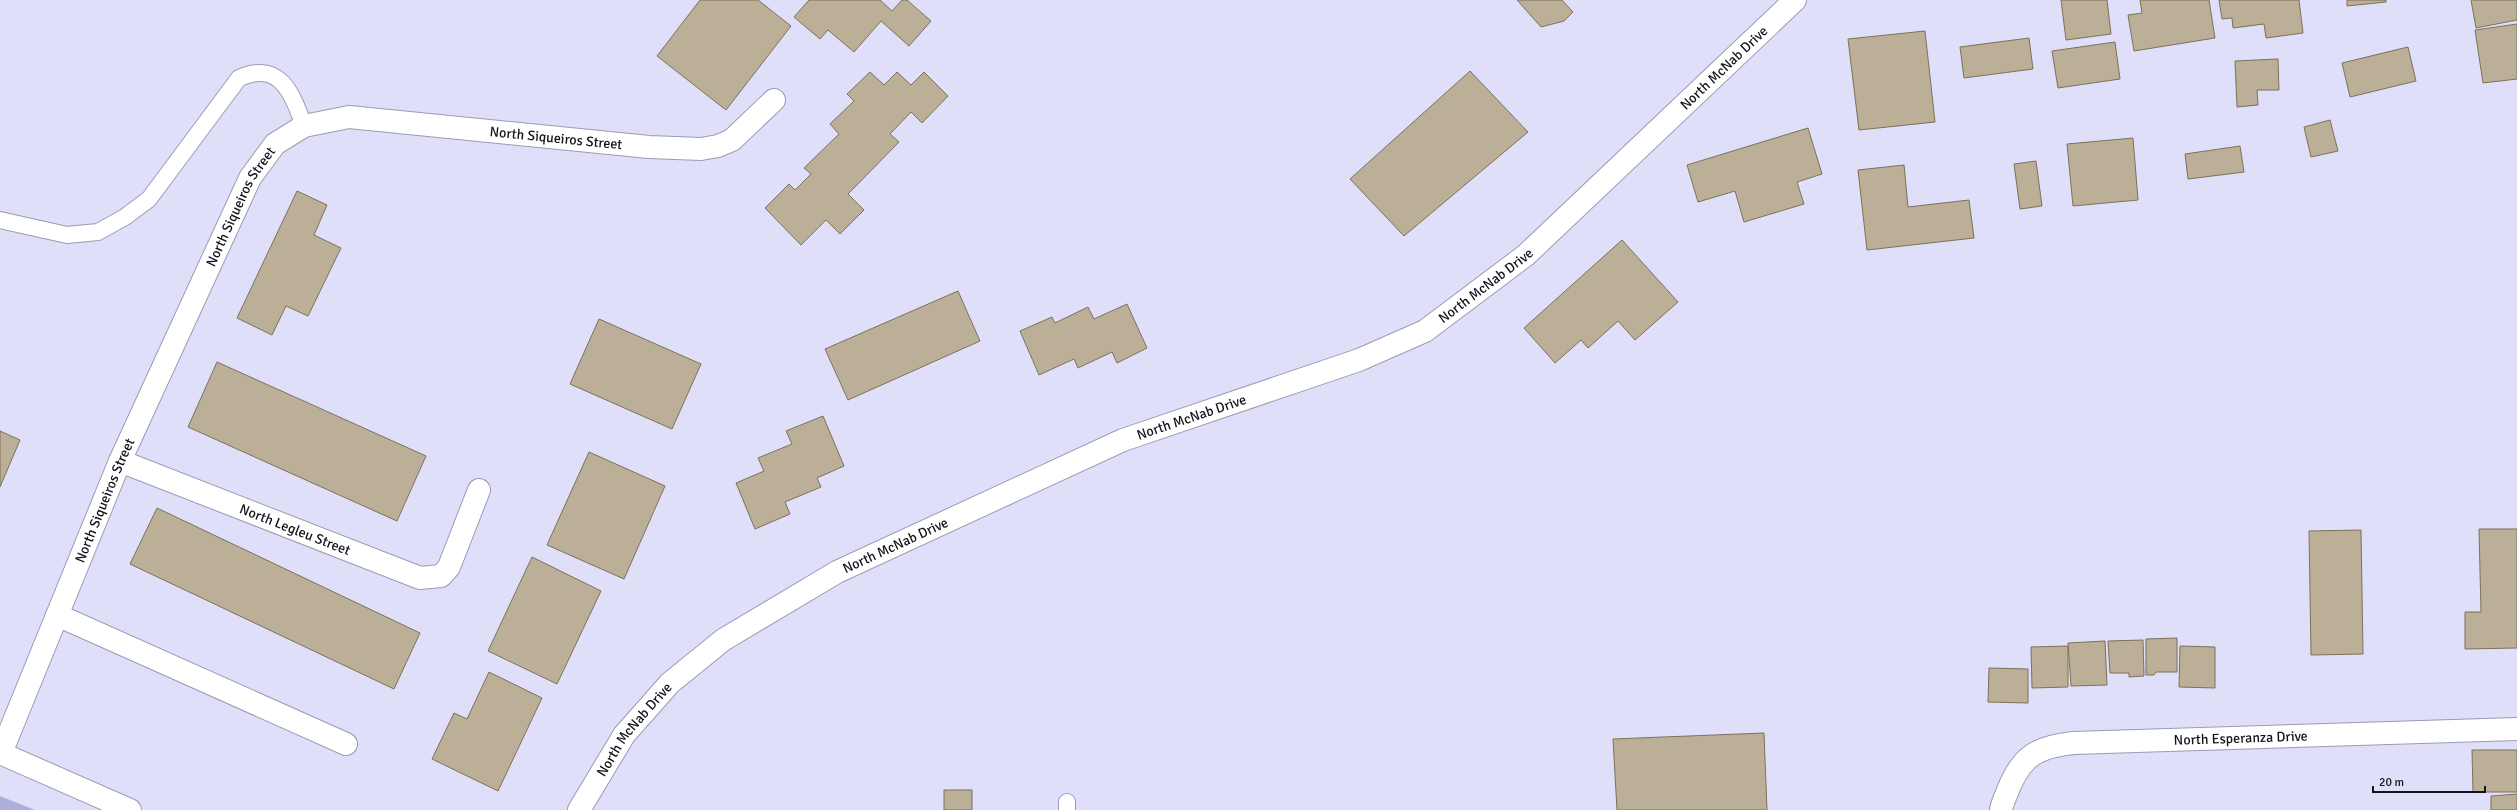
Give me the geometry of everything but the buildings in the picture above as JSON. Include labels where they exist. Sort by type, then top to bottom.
[{"type":"street","name":"North McNab Drive","points":[[579,810],[624,735],[670,683],[723,640],[837,572],[1123,440],[1360,360],[1425,331],[1526,255],[1795,0]]},
{"type":"street","name":"North Siqueiros Street","points":[[1,753],[120,460],[250,178],[275,144],[304,126],[324,120],[349,117],[641,146],[701,149],[718,146],[732,140],[774,100]]},
{"type":"street","name":"North Legleu Street","points":[[120,460],[420,578],[431,578],[445,573],[479,490]]},
{"type":"street","points":[[57,615],[346,744]]},
{"type":"street","name":"North Esperanza Drive","points":[[2001,810],[2014,774],[2030,755],[2049,746],[2089,742],[2517,729]]},
{"type":"street","points":[[1,753],[130,810]]},
{"type":"lane","points":[[0,220],[67,235],[98,232],[125,217],[149,199],[239,78],[255,72],[270,74],[284,85],[296,104],[304,126]]},
{"type":"shaded area","points":[[0,796],[35,810],[0,810]]}]
